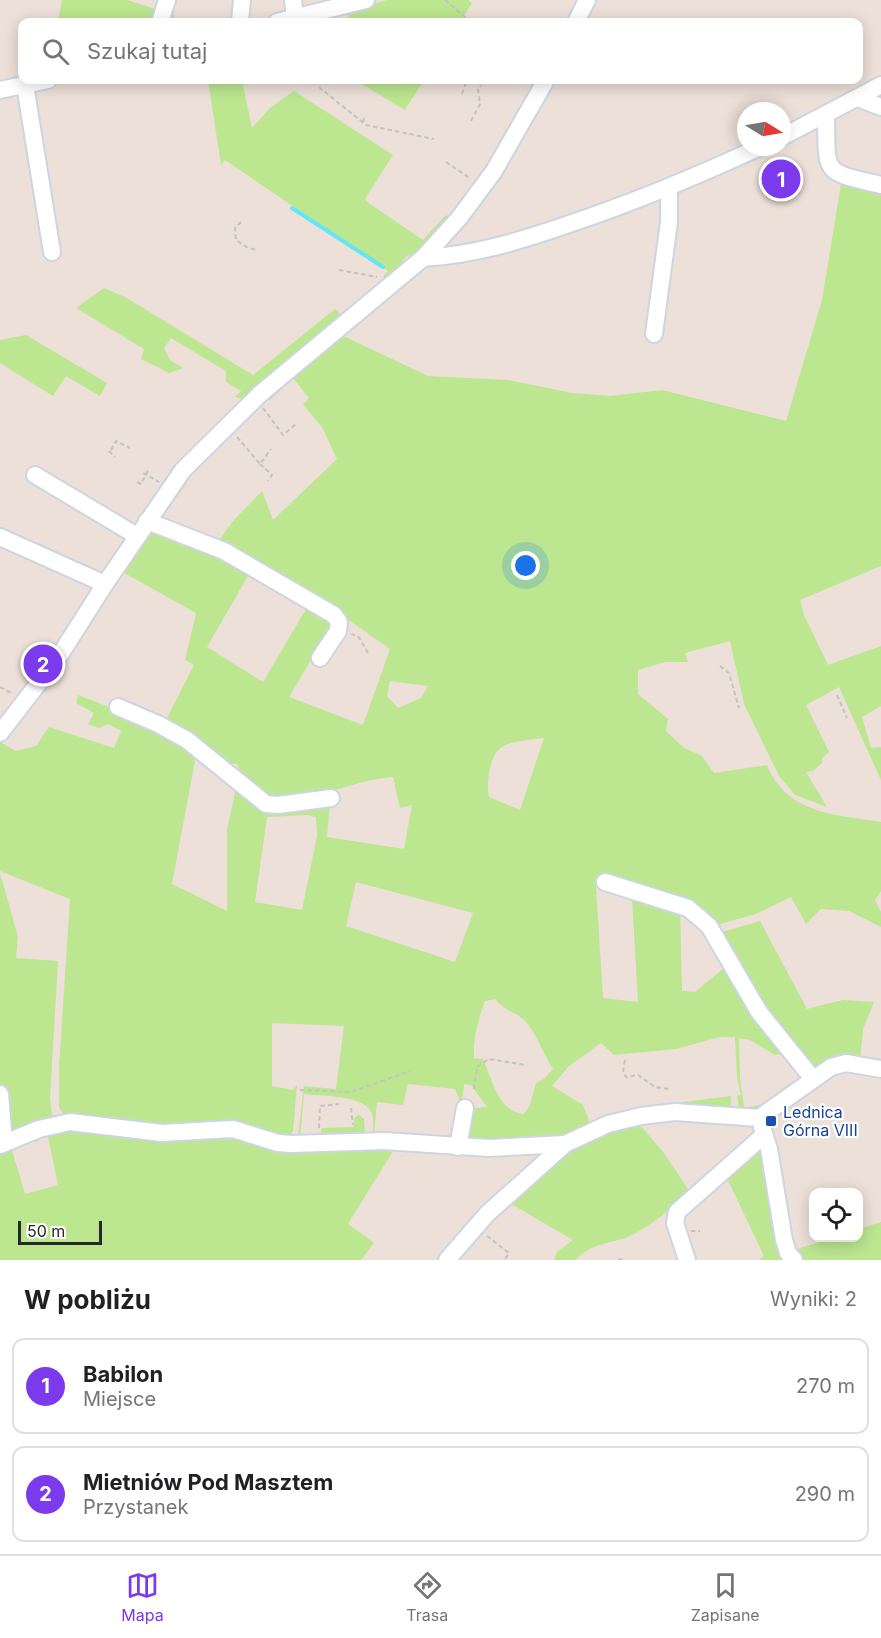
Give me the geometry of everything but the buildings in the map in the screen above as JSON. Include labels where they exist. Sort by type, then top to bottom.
[{"type":"street","points":[[161,18],[167,0]]},
{"type":"street","points":[[240,18],[242,0]]},
{"type":"street","points":[[293,0],[295,18],[366,0]]},
{"type":"street","points":[[578,18],[587,0]]},
{"type":"street","points":[[0,90],[30,84]]},
{"type":"street","points":[[0,733],[58,658],[105,584],[183,470],[225,426],[299,360],[423,258],[460,217],[494,171],[544,84]]},
{"type":"street","points":[[25,85],[52,252]]},
{"type":"street","points":[[791,133],[881,85]]},
{"type":"street","points":[[858,98],[881,107]]},
{"type":"street","points":[[826,116],[827,157],[830,168],[839,175],[881,185]]},
{"type":"street","points":[[423,258],[458,256],[497,248],[669,189],[740,156]]},
{"type":"street","points":[[654,334],[671,204],[669,189]]},
{"type":"street","points":[[36,475],[137,536]]},
{"type":"street","points":[[147,521],[224,551],[334,615],[339,622],[338,631],[320,658]]},
{"type":"street","points":[[0,537],[105,584]]},
{"type":"street","points":[[118,707],[158,723],[187,740],[266,804],[278,805],[331,798]]},
{"type":"street","points":[[605,882],[688,908],[709,926],[759,1012],[813,1078]]},
{"type":"street","points":[[447,1260],[474,1228],[565,1144],[608,1124],[655,1114],[686,1112],[759,1118],[831,1067],[846,1063],[881,1069]]},
{"type":"street","points":[[0,1094],[2,1144],[44,1127],[70,1122],[162,1133],[233,1129],[278,1143],[291,1144],[384,1141],[458,1147],[565,1144]]},
{"type":"street","points":[[458,1147],[465,1108]]},
{"type":"street","points":[[759,1118],[784,1240],[788,1253],[794,1260]]},
{"type":"street","points":[[687,1260],[675,1223],[677,1212],[764,1135]]},
{"type":"path","points":[[445,0],[466,18]]},
{"type":"path","points":[[318,84],[363,122],[434,139]]},
{"type":"path","points":[[462,94],[466,84]]},
{"type":"path","points":[[471,121],[480,104],[478,89],[481,85]]},
{"type":"path","points":[[363,122],[365,115]]},
{"type":"path","points":[[447,162],[473,180]]},
{"type":"path","points":[[241,222],[235,228],[236,240],[248,248],[257,250]]},
{"type":"path","points":[[339,270],[377,278]]},
{"type":"path","points":[[263,407],[283,435],[296,424]]},
{"type":"path","points":[[233,433],[272,475],[268,481]]},
{"type":"path","points":[[115,458],[110,451],[116,441],[130,448]]},
{"type":"path","points":[[260,464],[271,449]]},
{"type":"path","points":[[136,482],[141,484],[150,469]]},
{"type":"path","points":[[145,474],[158,481]]},
{"type":"path","points":[[342,631],[358,636],[368,653]]},
{"type":"path","points":[[720,666],[729,673],[739,708]]},
{"type":"path","points":[[0,687],[15,696]]},
{"type":"path","points":[[837,695],[847,718]]},
{"type":"path","points":[[474,1089],[477,1067],[486,1060],[504,1060],[525,1065]]},
{"type":"path","points":[[625,1060],[623,1071],[626,1077],[638,1075],[655,1087],[668,1089]]},
{"type":"path","points":[[300,1090],[351,1092],[410,1071]]},
{"type":"path","points":[[314,1129],[320,1127],[320,1106],[339,1104]]},
{"type":"path","points":[[351,1108],[353,1125]]},
{"type":"path","points":[[474,1228],[509,1253],[505,1259]]},
{"type":"path","points":[[618,1260],[624,1259]]},
{"type":"green space","points":[[62,0],[127,0],[174,15],[173,18],[59,18]]},
{"type":"green space","points":[[387,0],[468,0],[472,3],[463,18],[348,18],[347,11]]},
{"type":"green space","points":[[209,84],[243,84],[252,128],[270,108],[294,91],[393,155],[365,199],[370,204],[423,240],[446,215],[452,220],[413,259],[408,255],[402,261],[405,266],[389,280],[383,276],[388,271],[225,160],[221,165]]},
{"type":"green space","points":[[362,84],[421,84],[405,110]]},
{"type":"green space","points":[[842,178],[881,188],[881,566],[800,600],[804,615],[828,665],[881,646],[881,706],[862,717],[871,748],[881,747],[881,780],[839,687],[806,705],[829,752],[813,771],[806,772],[827,807],[795,795],[779,776],[744,704],[730,641],[685,653],[688,662],[665,662],[638,670],[638,694],[668,719],[666,731],[684,748],[702,756],[714,773],[767,765],[787,794],[800,803],[831,814],[881,822],[881,891],[875,900],[881,912],[881,927],[849,911],[821,909],[806,924],[791,897],[756,914],[713,926],[689,905],[606,880],[596,887],[603,998],[638,1002],[632,898],[636,894],[680,908],[682,991],[695,992],[724,968],[712,944],[696,926],[700,923],[713,939],[725,964],[743,991],[789,1052],[775,1055],[750,1040],[739,1038],[744,1108],[766,1104],[786,1086],[790,1093],[758,1113],[740,1113],[737,1096],[741,1095],[737,1077],[735,1037],[720,1037],[676,1049],[614,1055],[601,1043],[569,1066],[552,1086],[583,1105],[594,1133],[638,1120],[678,1115],[756,1123],[739,1125],[695,1120],[640,1125],[664,1153],[690,1192],[654,1222],[638,1232],[594,1247],[576,1260],[554,1260],[557,1252],[573,1240],[508,1202],[567,1147],[565,1140],[514,1144],[507,1137],[500,1138],[498,1146],[464,1144],[467,1109],[487,1107],[471,1085],[464,1084],[458,1139],[452,1145],[390,1139],[451,1142],[456,1139],[459,1098],[455,1089],[408,1084],[403,1105],[377,1102],[374,1135],[372,1113],[365,1105],[340,1097],[304,1094],[300,1139],[298,1136],[304,1086],[336,1089],[344,1026],[272,1023],[272,1086],[293,1090],[297,1085],[293,1131],[286,1141],[228,1126],[188,1130],[144,1129],[67,1120],[59,1107],[59,1067],[70,899],[0,871],[0,742],[16,751],[36,746],[49,727],[114,748],[121,731],[108,724],[99,728],[88,724],[94,713],[76,703],[78,695],[158,726],[197,750],[172,884],[227,911],[227,830],[240,770],[237,764],[224,764],[197,742],[164,724],[194,665],[185,660],[196,613],[119,570],[147,530],[156,526],[157,514],[182,479],[187,483],[157,523],[216,545],[233,521],[262,491],[273,520],[337,459],[322,427],[303,404],[309,398],[293,378],[269,401],[268,393],[339,334],[428,376],[508,380],[572,393],[611,396],[662,390],[786,421],[822,300]],"holes":[[[252,569],[309,604],[263,682],[207,647]],[[339,613],[390,649],[363,725],[289,697]],[[390,681],[428,686],[421,698],[398,708],[387,696]],[[544,738],[520,810],[489,797],[488,785],[494,756],[502,747]],[[393,777],[400,808],[412,805],[404,849],[327,837],[331,791],[370,780]],[[308,815],[316,817],[317,836],[302,910],[255,902],[267,817]],[[356,882],[473,913],[455,962],[346,926]],[[495,999],[526,1022],[553,1069],[544,1079],[536,1083],[530,1105],[524,1114],[508,1108],[497,1094],[483,1059],[474,1058],[478,1022],[485,1001]]]},
{"type":"green space","points":[[104,288],[125,297],[253,375],[335,309],[344,318],[245,400],[235,397],[241,391],[226,382],[226,371],[171,338],[164,348],[170,360],[183,368],[169,373],[141,359],[144,349],[76,308]]},
{"type":"green space","points":[[26,335],[107,383],[100,396],[66,376],[53,396],[0,363],[0,340]]},
{"type":"green space","points":[[0,873],[18,937],[16,958],[58,961],[50,1099],[53,1121],[0,1141]]},
{"type":"green space","points":[[760,921],[807,1009],[843,1000],[874,1002],[863,1029],[860,1061],[818,1072],[788,1044],[719,933]]},
{"type":"green space","points":[[731,1096],[731,1111],[599,1124],[597,1119],[644,1107]]},
{"type":"green space","points":[[359,1115],[364,1119],[365,1136],[347,1139],[300,1139],[320,1138],[322,1128],[354,1127],[354,1118]]},
{"type":"green space","points":[[50,1127],[257,1139],[556,1146],[471,1225],[468,1221],[542,1152],[395,1148],[348,1224],[374,1243],[361,1260],[0,1260],[0,1148],[37,1136],[39,1141],[36,1142],[32,1138],[11,1147],[25,1194],[58,1185],[47,1132]]},
{"type":"green space","points":[[763,1140],[784,1253],[819,1242],[863,1242],[863,1228],[881,1222],[881,1260],[759,1260],[764,1256],[725,1174]]},
{"type":"waterway","points":[[292,208],[383,267]]},
{"type":"place","name":"Babilon","points":[[781,179]]},
{"type":"place","name":"Mietniów Pod Masztem","points":[[43,664]]},
{"type":"place","name":"Lednica Górna VIII","points":[[771,1121]]}]
